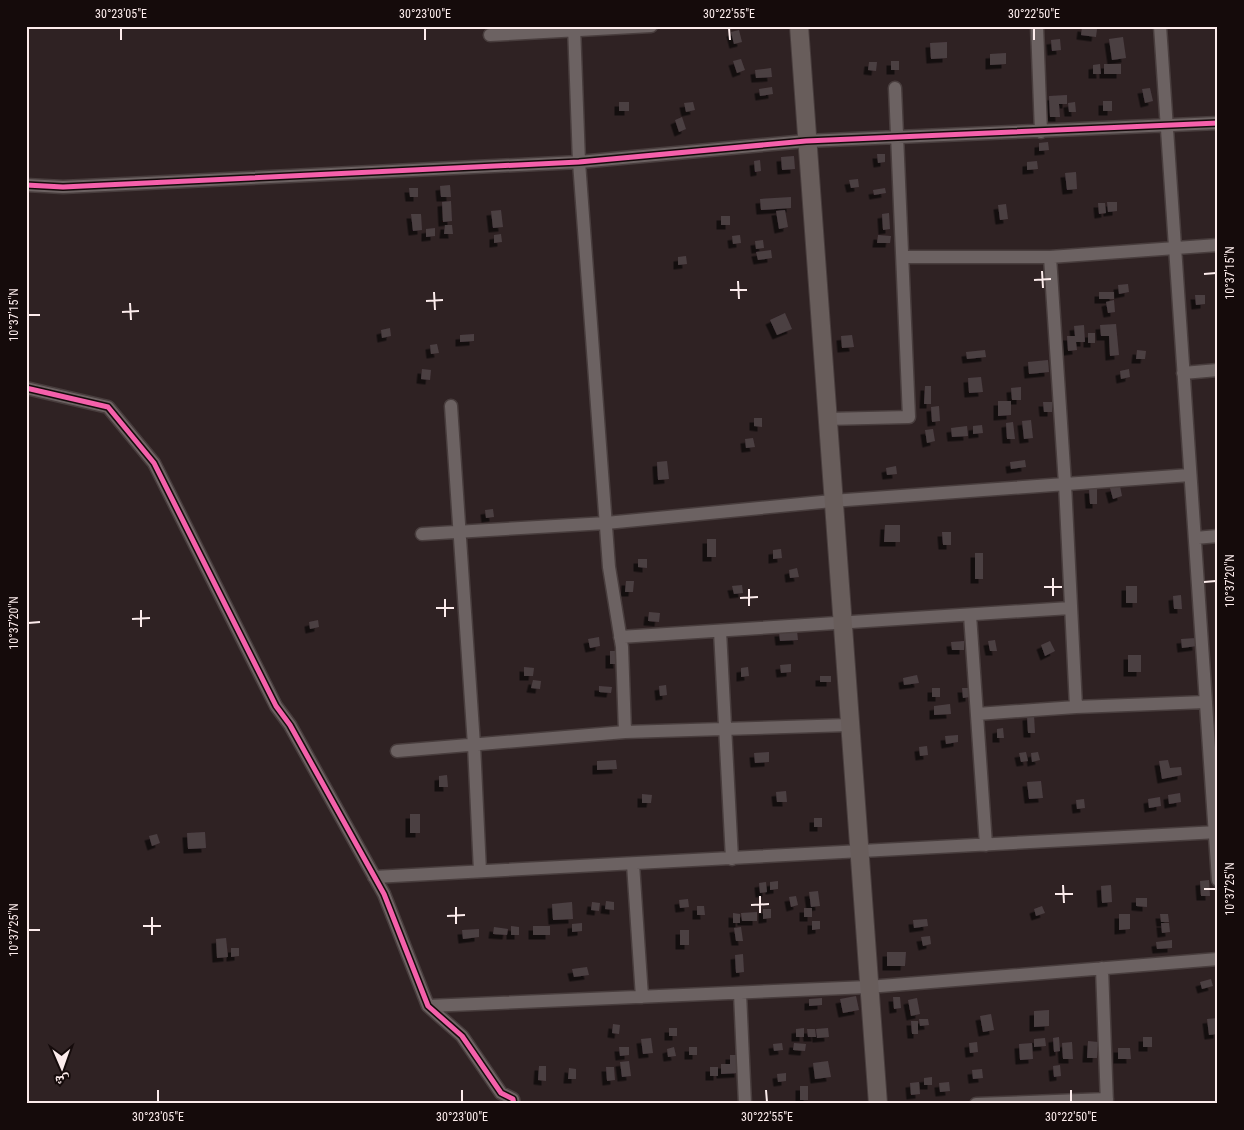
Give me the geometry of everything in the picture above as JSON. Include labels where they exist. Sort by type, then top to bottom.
[{"type":"main road","points":[[799,26],[841,624],[878,1104]]},
{"type":"street","points":[[490,34],[651,26]]},
{"type":"street","points":[[1037,26],[1041,132]]},
{"type":"street","points":[[1160,26],[1218,880]]},
{"type":"street","points":[[574,29],[579,162],[609,567],[620,637],[625,732]]},
{"type":"street","points":[[826,419],[909,417],[895,88]]},
{"type":"street","points":[[26,185],[64,187],[579,162],[806,141],[1218,123]]},
{"type":"street","points":[[903,257],[1050,257],[1218,245]]},
{"type":"street","points":[[1050,257],[1065,484],[1076,707]]},
{"type":"street","points":[[1183,373],[1218,370]]},
{"type":"street","points":[[26,388],[108,407],[154,463],[276,706],[290,725],[384,894],[428,1006],[462,1036],[501,1093],[512,1099],[514,1104]]},
{"type":"street","points":[[451,406],[474,745],[480,871]]},
{"type":"street","points":[[422,534],[606,523],[832,501],[1190,476]]},
{"type":"street","points":[[1195,538],[1218,536]]},
{"type":"street","points":[[620,637],[1070,608]]},
{"type":"street","points":[[970,615],[986,845]]},
{"type":"street","points":[[720,631],[732,859]]},
{"type":"street","points":[[977,714],[1076,707],[1206,702]]},
{"type":"street","points":[[397,752],[625,732],[849,725]]},
{"type":"street","points":[[374,876],[858,853],[1216,832]]},
{"type":"street","points":[[633,864],[642,997]]},
{"type":"street","points":[[428,1006],[868,987],[1218,958]]},
{"type":"street","points":[[976,1104],[1107,1101],[1102,968]]},
{"type":"street","points":[[740,993],[745,1104]]},
{"type":"building","points":[[1082,27],[1097,29],[1096,37],[1081,35]]},
{"type":"building","points":[[739,30],[742,42],[734,44],[731,32]]},
{"type":"building","points":[[1123,37],[1126,58],[1112,60],[1109,39]]},
{"type":"building","points":[[1060,39],[1061,50],[1052,51],[1051,40]]},
{"type":"building","points":[[947,42],[947,58],[931,59],[930,43]]},
{"type":"building","points":[[1006,53],[1006,64],[990,65],[990,54]]},
{"type":"building","points":[[741,59],[745,70],[737,73],[733,61]]},
{"type":"building","points":[[891,61],[899,61],[899,70],[891,70]]},
{"type":"building","points":[[869,62],[877,62],[876,71],[868,70]]},
{"type":"building","points":[[1100,64],[1101,74],[1093,74],[1093,65]]},
{"type":"building","points":[[1104,64],[1121,64],[1121,74],[1104,74]]},
{"type":"building","points":[[771,68],[772,77],[756,78],[755,70]]},
{"type":"building","points":[[772,87],[773,94],[760,96],[759,89]]},
{"type":"building","points":[[1150,88],[1153,101],[1145,103],[1142,89]]},
{"type":"building","points":[[1067,95],[1067,104],[1059,104],[1060,117],[1050,117],[1049,96]]},
{"type":"building","points":[[1103,101],[1112,101],[1112,111],[1103,111]]},
{"type":"building","points":[[619,102],[629,102],[629,111],[619,111]]},
{"type":"building","points":[[693,102],[695,110],[686,112],[684,103]]},
{"type":"building","points":[[1075,102],[1076,112],[1069,112],[1068,103]]},
{"type":"building","points":[[682,117],[686,129],[679,132],[675,120]]},
{"type":"building","points":[[1048,142],[1049,150],[1039,151],[1039,143]]},
{"type":"building","points":[[877,154],[885,154],[885,162],[878,163]]},
{"type":"building","points":[[794,156],[795,169],[782,170],[781,157]]},
{"type":"building","points":[[760,160],[761,171],[755,172],[754,161]]},
{"type":"building","points":[[1037,161],[1038,169],[1027,170],[1027,162]]},
{"type":"building","points":[[1076,172],[1077,189],[1067,190],[1065,173]]},
{"type":"building","points":[[858,179],[859,187],[851,188],[849,180]]},
{"type":"building","points":[[450,185],[451,197],[441,197],[440,186]]},
{"type":"building","points":[[409,188],[418,188],[418,197],[410,197]]},
{"type":"building","points":[[885,188],[886,193],[874,195],[873,190]]},
{"type":"building","points":[[791,197],[791,208],[761,210],[760,199]]},
{"type":"building","points":[[451,201],[452,221],[443,222],[442,202]]},
{"type":"building","points":[[1107,202],[1117,202],[1117,211],[1108,212]]},
{"type":"building","points":[[1098,203],[1105,203],[1106,213],[1099,214]]},
{"type":"building","points":[[1006,204],[1008,219],[1000,220],[998,205]]},
{"type":"building","points":[[501,210],[503,227],[493,228],[491,211]]},
{"type":"building","points":[[785,210],[788,227],[779,229],[776,211]]},
{"type":"building","points":[[889,213],[890,229],[883,230],[882,214]]},
{"type":"building","points":[[411,214],[421,214],[422,230],[413,231]]},
{"type":"building","points":[[721,216],[730,216],[730,225],[721,225]]},
{"type":"building","points":[[445,225],[452,225],[453,234],[444,234]]},
{"type":"building","points":[[435,228],[435,236],[426,237],[426,229]]},
{"type":"building","points":[[501,234],[502,242],[494,243],[494,235]]},
{"type":"building","points":[[740,235],[741,243],[733,244],[732,236]]},
{"type":"building","points":[[878,235],[891,236],[890,243],[877,243]]},
{"type":"building","points":[[763,240],[764,248],[756,249],[755,241]]},
{"type":"building","points":[[771,250],[772,258],[758,260],[756,252]]},
{"type":"building","points":[[686,256],[687,264],[678,265],[678,257]]},
{"type":"building","points":[[1128,284],[1129,292],[1119,294],[1118,285]]},
{"type":"building","points":[[1099,292],[1114,292],[1114,299],[1099,299]]},
{"type":"building","points":[[1195,295],[1205,295],[1205,304],[1196,305]]},
{"type":"building","points":[[1114,300],[1115,312],[1108,313],[1106,302]]},
{"type":"building","points":[[785,313],[792,329],[777,335],[770,320]]},
{"type":"building","points":[[1116,324],[1119,355],[1110,356],[1109,336],[1101,336],[1100,325]]},
{"type":"building","points":[[1084,325],[1085,342],[1076,342],[1077,350],[1068,351],[1067,336],[1075,336],[1074,326]]},
{"type":"building","points":[[390,328],[391,336],[382,338],[381,330]]},
{"type":"building","points":[[1088,333],[1095,333],[1095,343],[1088,343]]},
{"type":"building","points":[[474,334],[474,341],[460,342],[460,335]]},
{"type":"building","points":[[852,335],[854,347],[842,348],[841,336]]},
{"type":"building","points":[[437,344],[439,353],[431,354],[430,345]]},
{"type":"building","points":[[985,350],[986,357],[967,359],[966,352]]},
{"type":"building","points":[[1137,350],[1146,351],[1145,359],[1136,359]]},
{"type":"building","points":[[1048,360],[1049,372],[1029,374],[1028,362]]},
{"type":"building","points":[[422,369],[431,370],[430,380],[421,379]]},
{"type":"building","points":[[1129,369],[1130,377],[1121,379],[1120,371]]},
{"type":"building","points":[[981,377],[983,392],[969,393],[968,378]]},
{"type":"building","points":[[925,386],[931,386],[931,404],[924,404]]},
{"type":"building","points":[[1021,387],[1021,400],[1012,400],[1011,388]]},
{"type":"building","points":[[998,401],[1011,401],[1011,415],[998,416]]},
{"type":"building","points":[[1043,402],[1052,402],[1052,412],[1044,412]]},
{"type":"building","points":[[939,406],[940,421],[932,422],[931,407]]},
{"type":"building","points":[[754,418],[762,418],[762,427],[754,426]]},
{"type":"building","points":[[1031,420],[1033,438],[1024,439],[1022,421]]},
{"type":"building","points":[[1013,422],[1015,439],[1007,439],[1006,423]]},
{"type":"building","points":[[982,425],[983,433],[973,434],[973,426]]},
{"type":"building","points":[[967,426],[968,436],[952,437],[951,428]]},
{"type":"building","points":[[933,429],[935,441],[927,443],[925,430]]},
{"type":"building","points":[[753,438],[755,447],[746,448],[745,439]]},
{"type":"building","points":[[1025,460],[1026,467],[1011,469],[1010,462]]},
{"type":"building","points":[[667,461],[669,479],[658,480],[657,462]]},
{"type":"building","points":[[896,466],[897,474],[887,475],[886,468]]},
{"type":"building","points":[[1120,486],[1122,496],[1113,499],[1110,488]]},
{"type":"building","points":[[1089,489],[1097,489],[1097,504],[1090,504]]},
{"type":"building","points":[[493,509],[494,517],[486,518],[485,510]]},
{"type":"building","points":[[885,525],[900,525],[900,542],[884,542]]},
{"type":"building","points":[[942,532],[951,532],[951,545],[943,545]]},
{"type":"building","points":[[707,539],[716,539],[716,557],[707,557]]},
{"type":"building","points":[[781,549],[782,558],[773,559],[773,550]]},
{"type":"building","points":[[975,553],[983,553],[983,579],[975,579]]},
{"type":"building","points":[[638,559],[647,559],[647,568],[638,567]]},
{"type":"building","points":[[797,568],[799,577],[790,578],[789,570]]},
{"type":"building","points":[[626,581],[634,581],[633,592],[625,592]]},
{"type":"building","points":[[742,585],[743,593],[734,594],[732,586]]},
{"type":"building","points":[[1126,586],[1137,586],[1137,603],[1126,603]]},
{"type":"building","points":[[1181,595],[1182,609],[1174,609],[1173,596]]},
{"type":"building","points":[[649,612],[660,613],[659,622],[648,621]]},
{"type":"building","points":[[318,620],[319,627],[310,629],[309,622]]},
{"type":"building","points":[[797,631],[798,640],[780,641],[779,632]]},
{"type":"building","points":[[599,637],[600,646],[590,648],[588,639]]},
{"type":"building","points":[[1196,638],[1197,646],[1182,648],[1181,639]]},
{"type":"building","points":[[995,640],[997,651],[990,651],[988,641]]},
{"type":"building","points":[[964,641],[964,650],[952,650],[951,642]]},
{"type":"building","points":[[1050,641],[1055,651],[1045,656],[1041,645]]},
{"type":"building","points":[[610,651],[617,651],[618,664],[610,664]]},
{"type":"building","points":[[1128,655],[1141,655],[1141,672],[1128,672]]},
{"type":"building","points":[[791,664],[791,672],[781,673],[780,665]]},
{"type":"building","points":[[524,667],[534,668],[533,676],[524,676]]},
{"type":"building","points":[[748,667],[749,676],[741,677],[741,668]]},
{"type":"building","points":[[917,675],[919,683],[904,685],[903,678]]},
{"type":"building","points":[[820,676],[831,676],[831,682],[820,682]]},
{"type":"building","points":[[533,680],[541,681],[540,689],[531,688]]},
{"type":"building","points":[[666,685],[667,695],[660,696],[659,686]]},
{"type":"building","points":[[599,686],[612,687],[611,693],[599,692]]},
{"type":"building","points":[[932,688],[940,688],[940,697],[932,697]]},
{"type":"building","points":[[962,688],[970,688],[970,697],[963,698]]},
{"type":"building","points":[[950,704],[951,714],[934,715],[934,706]]},
{"type":"building","points":[[1034,715],[1035,733],[1028,733],[1027,716]]},
{"type":"building","points":[[1003,728],[1004,738],[997,738],[997,729]]},
{"type":"building","points":[[958,735],[958,742],[946,744],[945,736]]},
{"type":"building","points":[[927,746],[928,755],[920,756],[919,747]]},
{"type":"building","points":[[769,752],[769,762],[755,763],[754,753]]},
{"type":"building","points":[[1026,752],[1028,761],[1021,762],[1019,753]]},
{"type":"building","points":[[1038,752],[1040,760],[1032,762],[1031,753]]},
{"type":"building","points":[[616,760],[617,769],[597,770],[597,761]]},
{"type":"building","points":[[1168,760],[1170,768],[1181,767],[1182,775],[1162,779],[1159,761]]},
{"type":"building","points":[[447,775],[448,787],[439,787],[439,776]]},
{"type":"building","points":[[1041,781],[1043,798],[1029,799],[1027,782]]},
{"type":"building","points":[[786,791],[787,802],[777,802],[776,792]]},
{"type":"building","points":[[1180,793],[1181,802],[1169,804],[1168,795]]},
{"type":"building","points":[[642,794],[652,795],[651,803],[642,803]]},
{"type":"building","points":[[1160,797],[1161,806],[1149,808],[1148,799]]},
{"type":"building","points":[[1084,799],[1085,808],[1077,809],[1076,800]]},
{"type":"building","points":[[410,814],[420,814],[420,833],[410,833]]},
{"type":"building","points":[[814,818],[822,818],[822,827],[814,827]]},
{"type":"building","points":[[205,832],[206,848],[188,849],[187,833]]},
{"type":"building","points":[[157,834],[160,843],[152,846],[149,836]]},
{"type":"building","points":[[1209,880],[1210,896],[1201,896],[1200,881]]},
{"type":"building","points":[[778,881],[778,889],[770,890],[770,882]]},
{"type":"building","points":[[766,882],[767,892],[760,893],[759,883]]},
{"type":"building","points":[[1111,885],[1112,902],[1102,903],[1101,886]]},
{"type":"building","points":[[818,891],[820,906],[811,907],[809,892]]},
{"type":"building","points":[[796,896],[798,905],[791,907],[789,897]]},
{"type":"building","points":[[1136,898],[1147,898],[1147,907],[1136,906]]},
{"type":"building","points":[[688,899],[689,907],[680,908],[679,900]]},
{"type":"building","points":[[606,901],[614,902],[614,910],[605,909]]},
{"type":"building","points":[[572,902],[573,919],[553,920],[552,904]]},
{"type":"building","points":[[592,902],[600,903],[599,911],[591,910]]},
{"type":"building","points":[[697,906],[704,906],[705,915],[697,915]]},
{"type":"building","points":[[1042,906],[1045,913],[1036,916],[1034,909]]},
{"type":"building","points":[[804,908],[812,908],[812,917],[804,917]]},
{"type":"building","points":[[763,909],[771,909],[771,918],[763,919]]},
{"type":"building","points":[[757,912],[757,921],[742,921],[741,913]]},
{"type":"building","points":[[733,913],[740,914],[740,923],[733,923]]},
{"type":"building","points":[[1119,914],[1130,914],[1130,929],[1119,930]]},
{"type":"building","points":[[1160,914],[1168,914],[1169,922],[1161,922]]},
{"type":"building","points":[[927,919],[928,926],[914,928],[913,920]]},
{"type":"building","points":[[812,921],[820,921],[820,929],[812,930]]},
{"type":"building","points":[[582,923],[582,931],[572,932],[572,924]]},
{"type":"building","points":[[1161,923],[1169,923],[1170,932],[1162,933]]},
{"type":"building","points":[[511,926],[519,927],[519,935],[511,935]]},
{"type":"building","points":[[533,926],[550,926],[550,935],[533,935]]},
{"type":"building","points":[[494,927],[508,929],[507,935],[493,934]]},
{"type":"building","points":[[741,927],[743,941],[736,941],[734,928]]},
{"type":"building","points":[[479,929],[479,937],[463,939],[462,930]]},
{"type":"building","points":[[680,930],[689,930],[689,945],[680,945]]},
{"type":"building","points":[[930,936],[931,944],[923,946],[921,937]]},
{"type":"building","points":[[226,938],[228,957],[217,958],[216,939]]},
{"type":"building","points":[[1172,940],[1172,948],[1157,949],[1156,942]]},
{"type":"building","points":[[231,948],[239,948],[239,956],[231,957]]},
{"type":"building","points":[[887,952],[906,952],[905,966],[887,966]]},
{"type":"building","points":[[743,954],[744,972],[736,973],[735,955]]},
{"type":"building","points":[[587,967],[589,975],[574,977],[572,969]]},
{"type":"building","points":[[1211,979],[1213,986],[1202,989],[1200,982]]},
{"type":"building","points":[[856,996],[859,1010],[843,1013],[840,999]]},
{"type":"building","points":[[893,997],[900,997],[901,1008],[894,1009]]},
{"type":"building","points":[[822,998],[822,1005],[809,1006],[809,999]]},
{"type":"building","points":[[917,998],[920,1014],[911,1016],[908,1000]]},
{"type":"building","points":[[1049,1010],[1049,1026],[1034,1027],[1034,1011]]},
{"type":"building","points":[[991,1014],[994,1030],[983,1032],[980,1016]]},
{"type":"building","points":[[1218,1018],[1218,1034],[1209,1035],[1207,1019]]},
{"type":"building","points":[[919,1019],[928,1019],[929,1025],[920,1026]]},
{"type":"building","points":[[911,1021],[918,1021],[918,1034],[912,1034]]},
{"type":"building","points":[[613,1024],[620,1025],[619,1034],[612,1033]]},
{"type":"building","points":[[669,1028],[677,1028],[677,1036],[669,1036]]},
{"type":"building","points":[[804,1028],[804,1037],[796,1037],[796,1029]]},
{"type":"building","points":[[828,1028],[829,1037],[817,1038],[816,1029]]},
{"type":"building","points":[[807,1029],[815,1029],[816,1037],[808,1037]]},
{"type":"building","points":[[1059,1037],[1060,1051],[1054,1052],[1053,1038]]},
{"type":"building","points":[[1143,1037],[1152,1037],[1152,1047],[1143,1047]]},
{"type":"building","points":[[651,1038],[653,1053],[643,1054],[641,1039]]},
{"type":"building","points":[[1045,1038],[1046,1046],[1034,1047],[1034,1039]]},
{"type":"building","points":[[1088,1041],[1098,1042],[1097,1058],[1087,1058]]},
{"type":"building","points":[[977,1042],[978,1052],[970,1053],[969,1043]]},
{"type":"building","points":[[1072,1042],[1073,1059],[1063,1059],[1062,1043]]},
{"type":"building","points":[[782,1043],[783,1050],[774,1051],[773,1044]]},
{"type":"building","points":[[794,1043],[806,1044],[805,1051],[793,1050]]},
{"type":"building","points":[[1032,1043],[1033,1059],[1020,1060],[1019,1044]]},
{"type":"building","points":[[619,1047],[629,1047],[629,1055],[620,1056]]},
{"type":"building","points":[[674,1047],[676,1056],[668,1057],[667,1049]]},
{"type":"building","points":[[689,1047],[697,1047],[697,1055],[689,1055]]},
{"type":"building","points":[[1118,1048],[1130,1048],[1131,1059],[1118,1059]]},
{"type":"building","points":[[730,1055],[738,1055],[739,1073],[721,1074],[721,1064],[730,1064]]},
{"type":"building","points":[[629,1061],[631,1076],[622,1077],[620,1062]]},
{"type":"building","points":[[828,1061],[831,1077],[815,1079],[813,1063]]},
{"type":"building","points":[[1060,1065],[1061,1076],[1054,1077],[1053,1066]]},
{"type":"building","points":[[539,1066],[546,1066],[546,1081],[538,1080]]},
{"type":"building","points":[[606,1067],[614,1067],[615,1080],[607,1081]]},
{"type":"building","points":[[710,1067],[718,1067],[718,1076],[710,1076]]},
{"type":"building","points":[[569,1068],[576,1069],[576,1079],[568,1079]]},
{"type":"building","points":[[982,1069],[983,1078],[973,1079],[972,1070]]},
{"type":"building","points":[[786,1073],[786,1081],[778,1082],[777,1074]]},
{"type":"building","points":[[932,1077],[932,1085],[924,1085],[924,1078]]},
{"type":"building","points":[[919,1082],[920,1094],[911,1095],[910,1083]]},
{"type":"building","points":[[949,1082],[950,1091],[940,1092],[939,1083]]},
{"type":"building","points":[[800,1086],[808,1086],[808,1100],[800,1100]]},
{"type":"cycle path","points":[[26,185],[63,187],[579,162],[806,141],[1218,123]]},
{"type":"cycle path","points":[[26,388],[108,407],[154,463],[276,706],[290,725],[384,894],[428,1006],[462,1036],[501,1093],[513,1099],[514,1104]]}]
